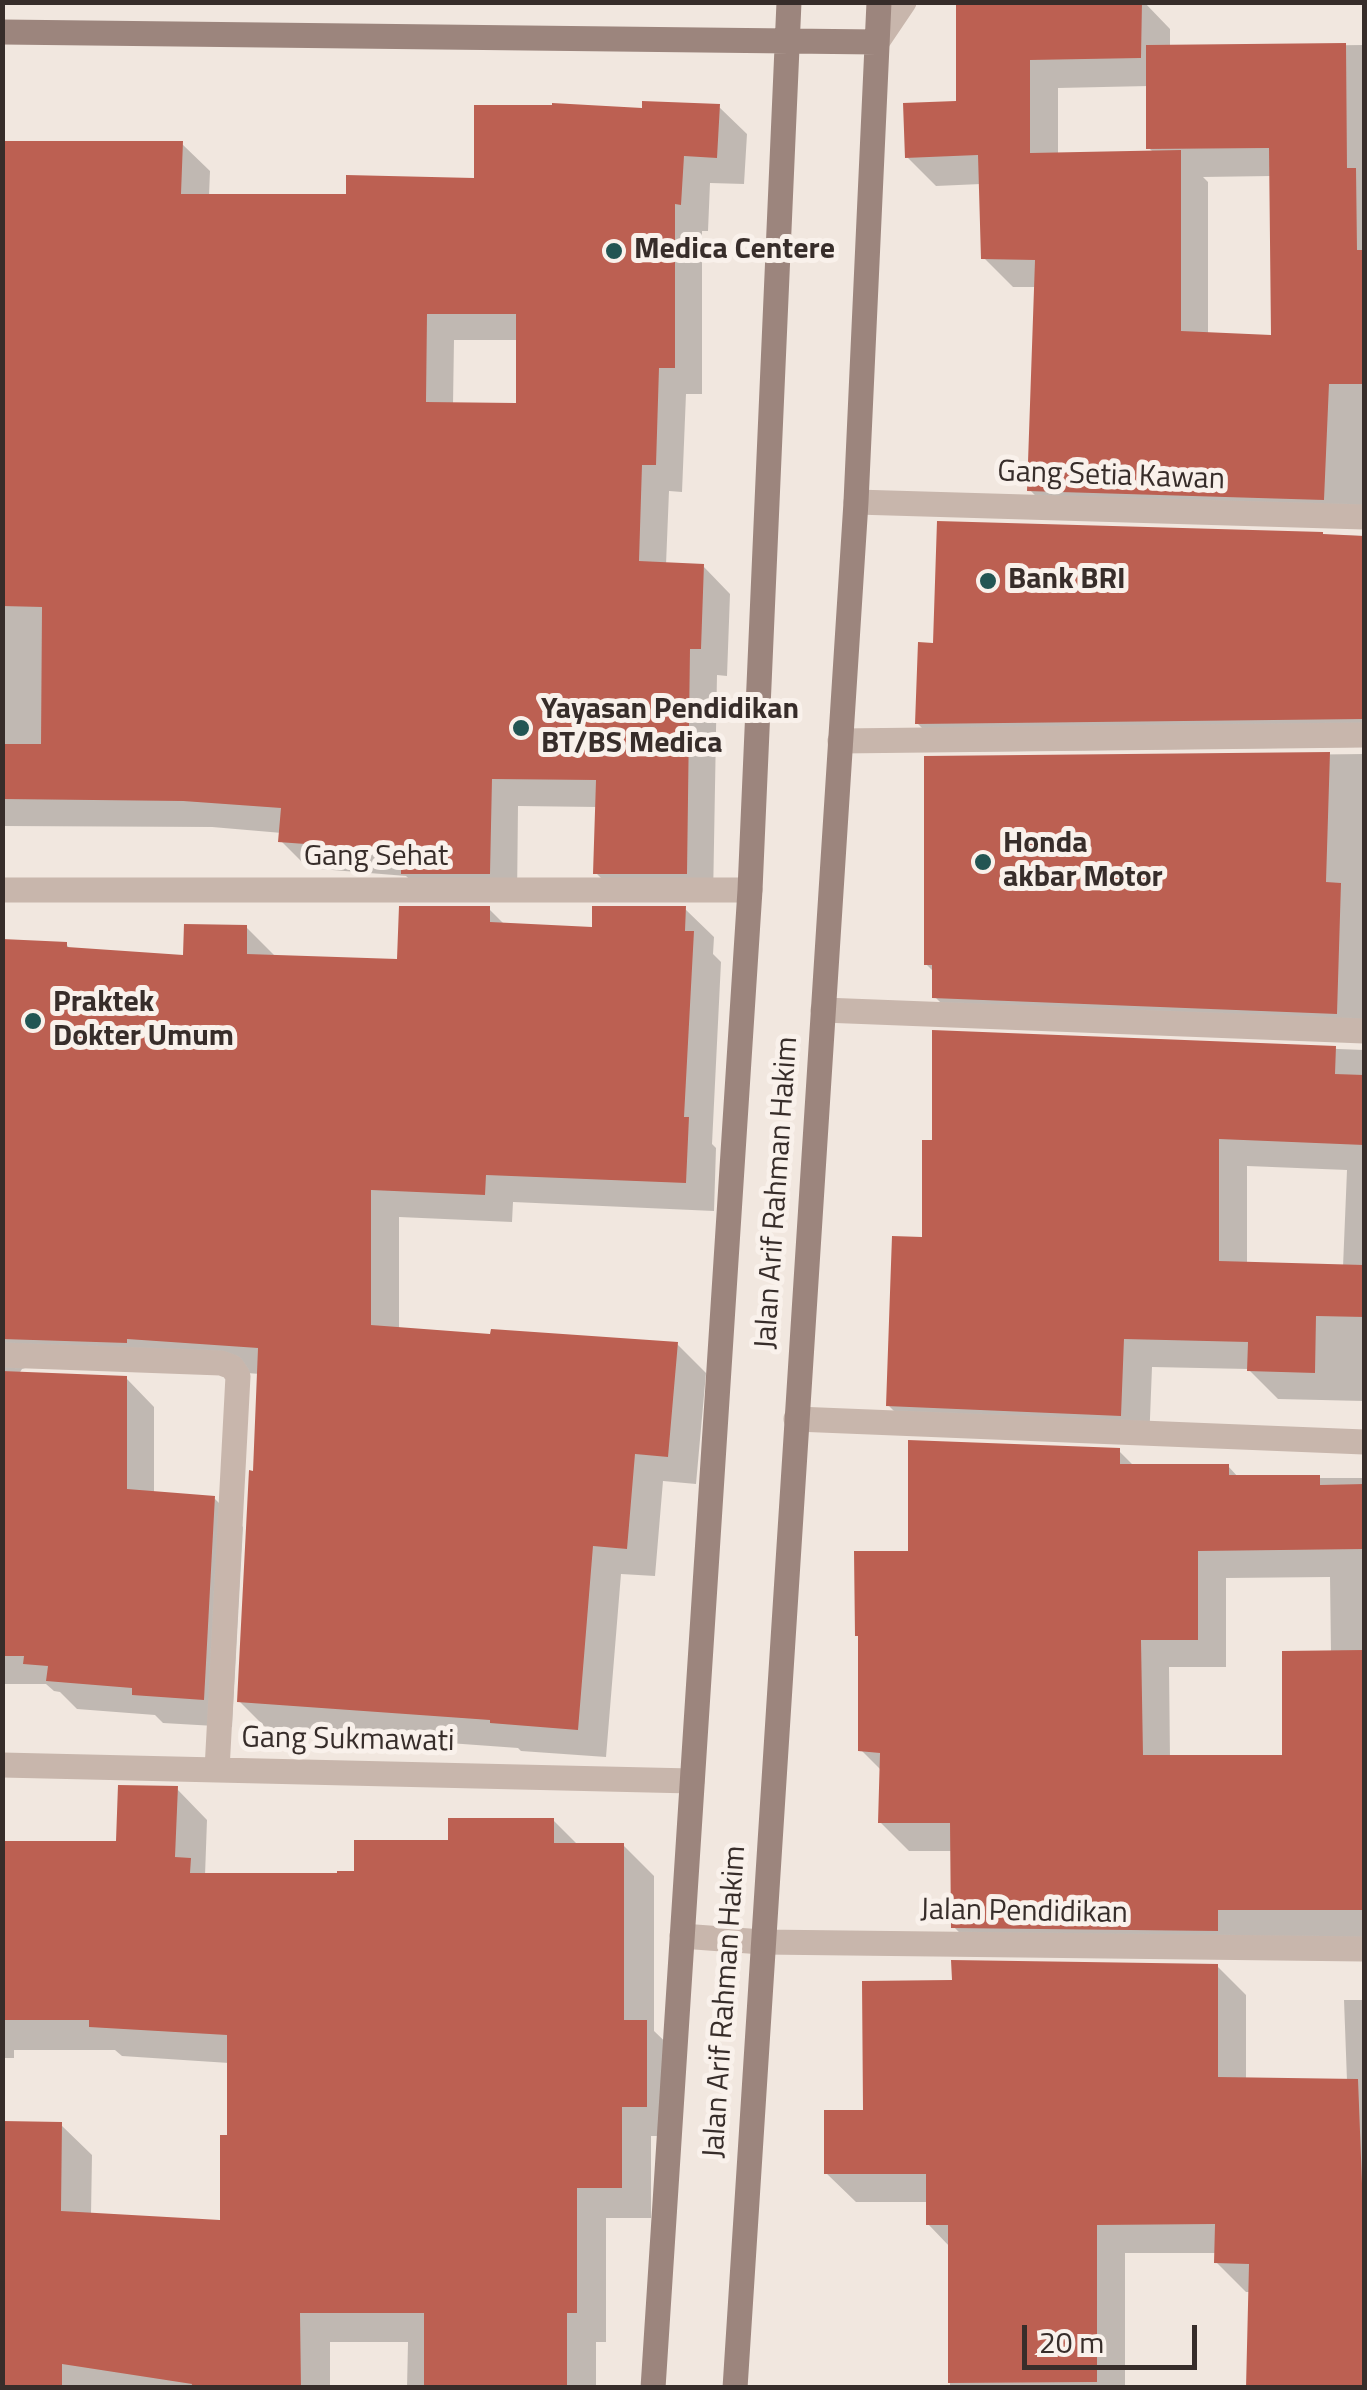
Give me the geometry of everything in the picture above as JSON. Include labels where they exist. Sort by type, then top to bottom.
[{"type":"main road","name":"Jalan Arif Rahman Hakim","points":[[653,2388],[750,890],[789,2]]},
{"type":"main road","name":"Jalan Arif Rahman Hakim","points":[[735,2388],[856,502],[879,2]]},
{"type":"main road","points":[[2,32],[877,42]]},
{"type":"street","points":[[877,42],[904,2]]},
{"type":"street","name":"Gang Setia Kawan","points":[[856,502],[1364,517]]},
{"type":"street","points":[[840,741],[1364,735]]},
{"type":"street","name":"Gang Sehat","points":[[2,890],[750,890]]},
{"type":"street","points":[[823,1010],[1364,1031]]},
{"type":"street","points":[[2,1355],[221,1363],[232,1367],[238,1376],[217,1770]]},
{"type":"street","points":[[796,1419],[1364,1442]]},
{"type":"street","name":"Gang Sukmawati","points":[[2,1765],[692,1781]]},
{"type":"street","name":"Jalan Pendidikan","points":[[682,1936],[762,1942],[1364,1949]]},
{"type":"building","points":[[956,2],[1142,2],[1141,58],[1030,60],[1030,153],[1181,150],[1181,331],[1271,335],[1269,148],[1146,149],[1146,45],[1346,43],[1347,168],[1356,168],[1357,250],[1364,250],[1364,384],[1329,384],[1324,500],[1027,491],[1035,260],[981,259],[978,155],[905,158],[903,103],[956,101]]},
{"type":"building","points":[[642,101],[720,104],[717,158],[684,156],[681,205],[675,204],[675,368],[659,368],[656,465],[642,465],[639,561],[704,564],[701,649],[690,649],[687,874],[593,874],[596,780],[492,779],[490,874],[401,874],[401,851],[278,842],[281,808],[183,801],[2,799],[2,744],[41,744],[42,607],[2,606],[2,141],[183,141],[181,194],[346,194],[346,175],[474,178],[474,105],[552,103],[642,108]],"holes":[[[427,314],[516,314],[516,403],[426,402]]]},
{"type":"building","points":[[937,521],[1364,536],[1364,719],[915,724],[918,642],[933,643]]},
{"type":"building","points":[[1330,752],[1326,882],[1341,883],[1337,1014],[932,998],[932,965],[924,965],[924,756]]},
{"type":"building","points":[[399,906],[490,906],[490,922],[592,927],[592,906],[686,906],[685,931],[694,931],[684,1117],[689,1117],[686,1183],[486,1175],[485,1195],[371,1190],[371,1325],[678,1342],[668,1457],[635,1454],[627,1549],[593,1546],[578,1730],[237,1702],[258,1348],[127,1339],[127,1343],[2,1339],[2,939],[183,955],[184,924],[247,925],[247,954],[397,959]]},
{"type":"building","points":[[932,1030],[1336,1046],[1335,1074],[1364,1075],[1364,1145],[1219,1139],[1219,1261],[1364,1265],[1364,1317],[1316,1316],[1315,1373],[1247,1371],[1248,1342],[1124,1339],[1121,1416],[886,1406],[892,1236],[922,1237],[922,1140],[932,1140]]},
{"type":"building","points":[[2,1371],[127,1376],[127,1489],[215,1496],[204,1700],[132,1695],[132,1688],[46,1681],[48,1666],[23,1664],[24,1656],[2,1656]]},
{"type":"building","points":[[908,1440],[1120,1448],[1120,1464],[1229,1464],[1229,1475],[1320,1475],[1320,1485],[1364,1484],[1364,1549],[1198,1551],[1198,1640],[1141,1640],[1143,1755],[1282,1755],[1282,1651],[1364,1650],[1364,1910],[1218,1910],[1218,1931],[951,1928],[950,1823],[878,1823],[880,1753],[858,1751],[854,1551],[908,1551]]},
{"type":"building","points":[[118,1785],[178,1786],[175,1857],[191,1858],[190,1873],[354,1871],[354,1840],[448,1840],[448,1818],[554,1818],[554,1843],[624,1843],[624,2020],[647,2020],[647,2107],[622,2107],[622,2188],[577,2188],[577,2313],[567,2313],[567,2386],[424,2386],[424,2313],[300,2313],[301,2388],[191,2388],[192,2384],[62,2364],[62,2388],[2,2388],[2,2121],[62,2122],[61,2211],[220,2220],[220,2135],[227,2135],[227,2035],[89,2027],[89,2020],[2,2020],[2,1841],[116,1841]]},
{"type":"building","points":[[951,1960],[1218,1964],[1218,2077],[1358,2079],[1364,2388],[1246,2388],[1249,2264],[1214,2263],[1215,2224],[1097,2225],[1097,2382],[948,2383],[948,2225],[926,2225],[926,2174],[824,2174],[824,2110],[863,2110],[862,1981],[952,1980]]},
{"type":"place","name":"Medica Centere","points":[[614,251]]},
{"type":"place","name":"Bank BRI","points":[[988,581]]},
{"type":"place","name":"Yayasan Pendidikan BT/BS Medica","points":[[521,728]]},
{"type":"place","name":"Honda akbar Motor","points":[[983,862]]},
{"type":"place","name":"Praktek Dokter Umum","points":[[33,1021]]}]
